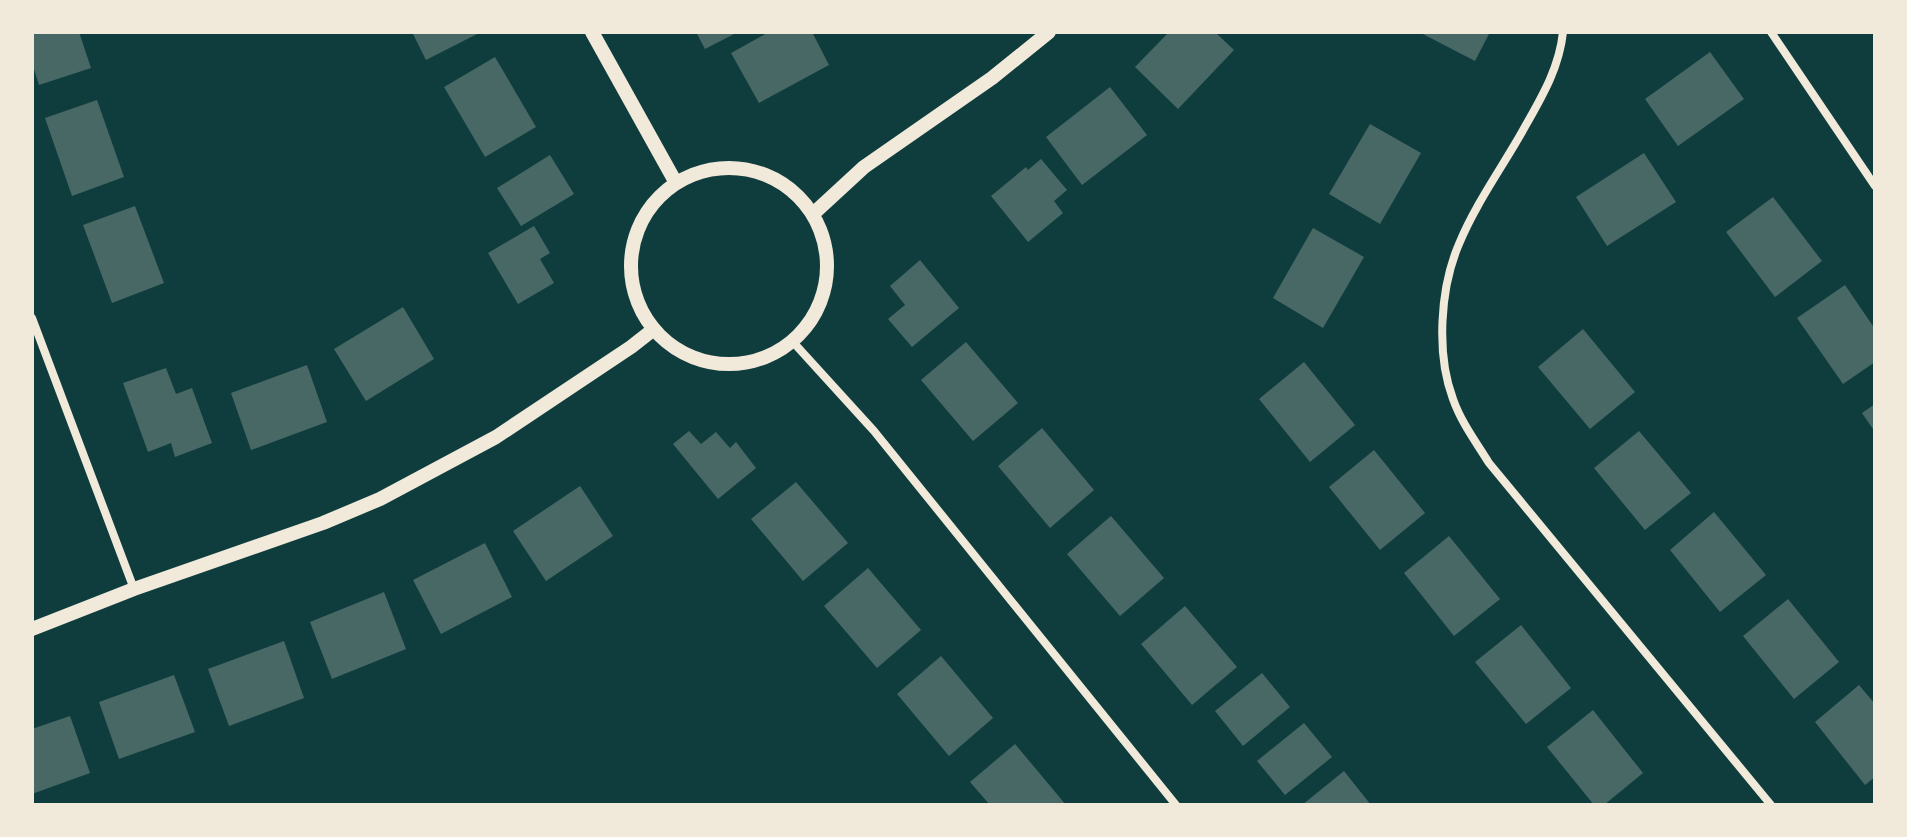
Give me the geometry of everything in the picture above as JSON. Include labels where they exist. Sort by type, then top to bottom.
[{"type":"street","points":[[592,32],[676,183]]},
{"type":"street","points":[[813,214],[864,167],[992,78],[1049,32]]},
{"type":"street","points":[[1563,32],[1562,48],[1550,84],[1475,211],[1458,245],[1447,280],[1443,341],[1453,398],[1468,431],[1489,463],[1771,805]]},
{"type":"street","points":[[1771,32],[1875,186]]},
{"type":"street","points":[[725,168],[750,170],[775,179],[796,194],[813,214],[824,239],[828,267],[824,295],[812,320],[793,342],[771,356],[747,364],[721,365],[696,359],[673,347],[654,329],[639,306],[632,279],[632,252],[640,225],[655,202],[676,183],[699,172],[725,168]]},
{"type":"street","points":[[32,318],[134,589]]},
{"type":"street","points":[[32,629],[134,589],[323,523],[393,492],[496,437],[654,329]]},
{"type":"street","points":[[793,342],[874,431],[1176,805]]},
{"type":"building","points":[[32,32],[79,32],[91,68],[39,85],[32,63]]},
{"type":"building","points":[[412,32],[481,32],[426,60]]},
{"type":"building","points":[[696,32],[738,32],[705,49]]},
{"type":"building","points":[[769,32],[812,32],[829,65],[759,103],[731,53]]},
{"type":"building","points":[[1169,32],[1215,32],[1234,50],[1178,109],[1135,67]]},
{"type":"building","points":[[1419,32],[1490,32],[1475,61]]},
{"type":"building","points":[[1710,52],[1744,99],[1678,146],[1645,99]]},
{"type":"building","points":[[495,57],[536,127],[485,157],[444,87]]},
{"type":"building","points":[[1110,87],[1147,135],[1082,185],[1046,137]]},
{"type":"building","points":[[97,100],[124,177],[72,196],[45,118]]},
{"type":"building","points":[[1370,124],[1421,153],[1380,224],[1329,194]]},
{"type":"building","points":[[1644,153],[1676,202],[1607,246],[1576,197]]},
{"type":"building","points":[[550,155],[574,194],[521,226],[497,188]]},
{"type":"building","points":[[1041,159],[1067,190],[1054,201],[1063,213],[1028,242],[991,196],[1026,167],[1028,170]]},
{"type":"building","points":[[1773,197],[1822,261],[1775,297],[1726,232]]},
{"type":"building","points":[[135,206],[164,283],[112,303],[83,225]]},
{"type":"building","points":[[534,226],[550,253],[540,259],[554,283],[518,304],[488,253]]},
{"type":"building","points":[[1313,228],[1364,257],[1323,328],[1273,298]]},
{"type":"building","points":[[920,260],[959,308],[912,347],[888,319],[905,305],[890,286]]},
{"type":"building","points":[[1845,285],[1875,329],[1875,362],[1843,384],[1797,318]]},
{"type":"building","points":[[403,307],[434,359],[366,401],[334,349]]},
{"type":"building","points":[[1583,329],[1635,392],[1590,429],[1538,367]]},
{"type":"building","points":[[966,342],[1018,403],[973,441],[921,380]]},
{"type":"building","points":[[1304,362],[1355,425],[1310,462],[1259,399]]},
{"type":"building","points":[[307,365],[327,422],[251,450],[231,393]]},
{"type":"building","points":[[166,368],[176,394],[192,388],[212,443],[175,457],[171,443],[148,452],[123,383]]},
{"type":"building","points":[[1875,404],[1875,432],[1862,413]]},
{"type":"building","points":[[1042,428],[1094,490],[1050,528],[998,466]]},
{"type":"building","points":[[689,431],[701,444],[716,432],[730,448],[736,442],[756,468],[718,499],[673,444]]},
{"type":"building","points":[[1639,431],[1691,493],[1645,530],[1594,468]]},
{"type":"building","points":[[1374,450],[1425,513],[1380,550],[1329,487]]},
{"type":"building","points":[[796,482],[848,543],[803,581],[751,519]]},
{"type":"building","points":[[580,486],[613,536],[546,581],[513,531]]},
{"type":"building","points":[[1714,512],[1766,575],[1720,612],[1670,550]]},
{"type":"building","points":[[1111,516],[1164,578],[1120,616],[1067,554]]},
{"type":"building","points":[[1449,536],[1500,599],[1454,636],[1404,573]]},
{"type":"building","points":[[485,543],[512,597],[441,634],[413,580]]},
{"type":"building","points":[[868,568],[921,630],[877,668],[824,606]]},
{"type":"building","points":[[384,592],[406,649],[332,679],[310,622]]},
{"type":"building","points":[[1788,599],[1839,662],[1794,699],[1743,636]]},
{"type":"building","points":[[1185,606],[1237,667],[1192,705],[1141,644]]},
{"type":"building","points":[[1521,625],[1571,688],[1526,724],[1475,662]]},
{"type":"building","points":[[284,641],[304,698],[229,726],[208,669]]},
{"type":"building","points":[[941,656],[993,718],[949,756],[897,694]]},
{"type":"building","points":[[1262,673],[1290,707],[1243,746],[1215,711]]},
{"type":"building","points":[[174,675],[195,732],[119,759],[99,702]]},
{"type":"building","points":[[1859,685],[1875,704],[1875,777],[1865,785],[1815,722]]},
{"type":"building","points":[[1593,710],[1643,773],[1604,805],[1594,805],[1547,747]]},
{"type":"building","points":[[70,716],[90,773],[32,794],[32,729]]},
{"type":"building","points":[[1304,723],[1332,757],[1285,795],[1257,761]]},
{"type":"building","points":[[1015,744],[1066,805],[990,805],[970,782]]},
{"type":"building","points":[[1344,771],[1371,805],[1302,805]]}]
